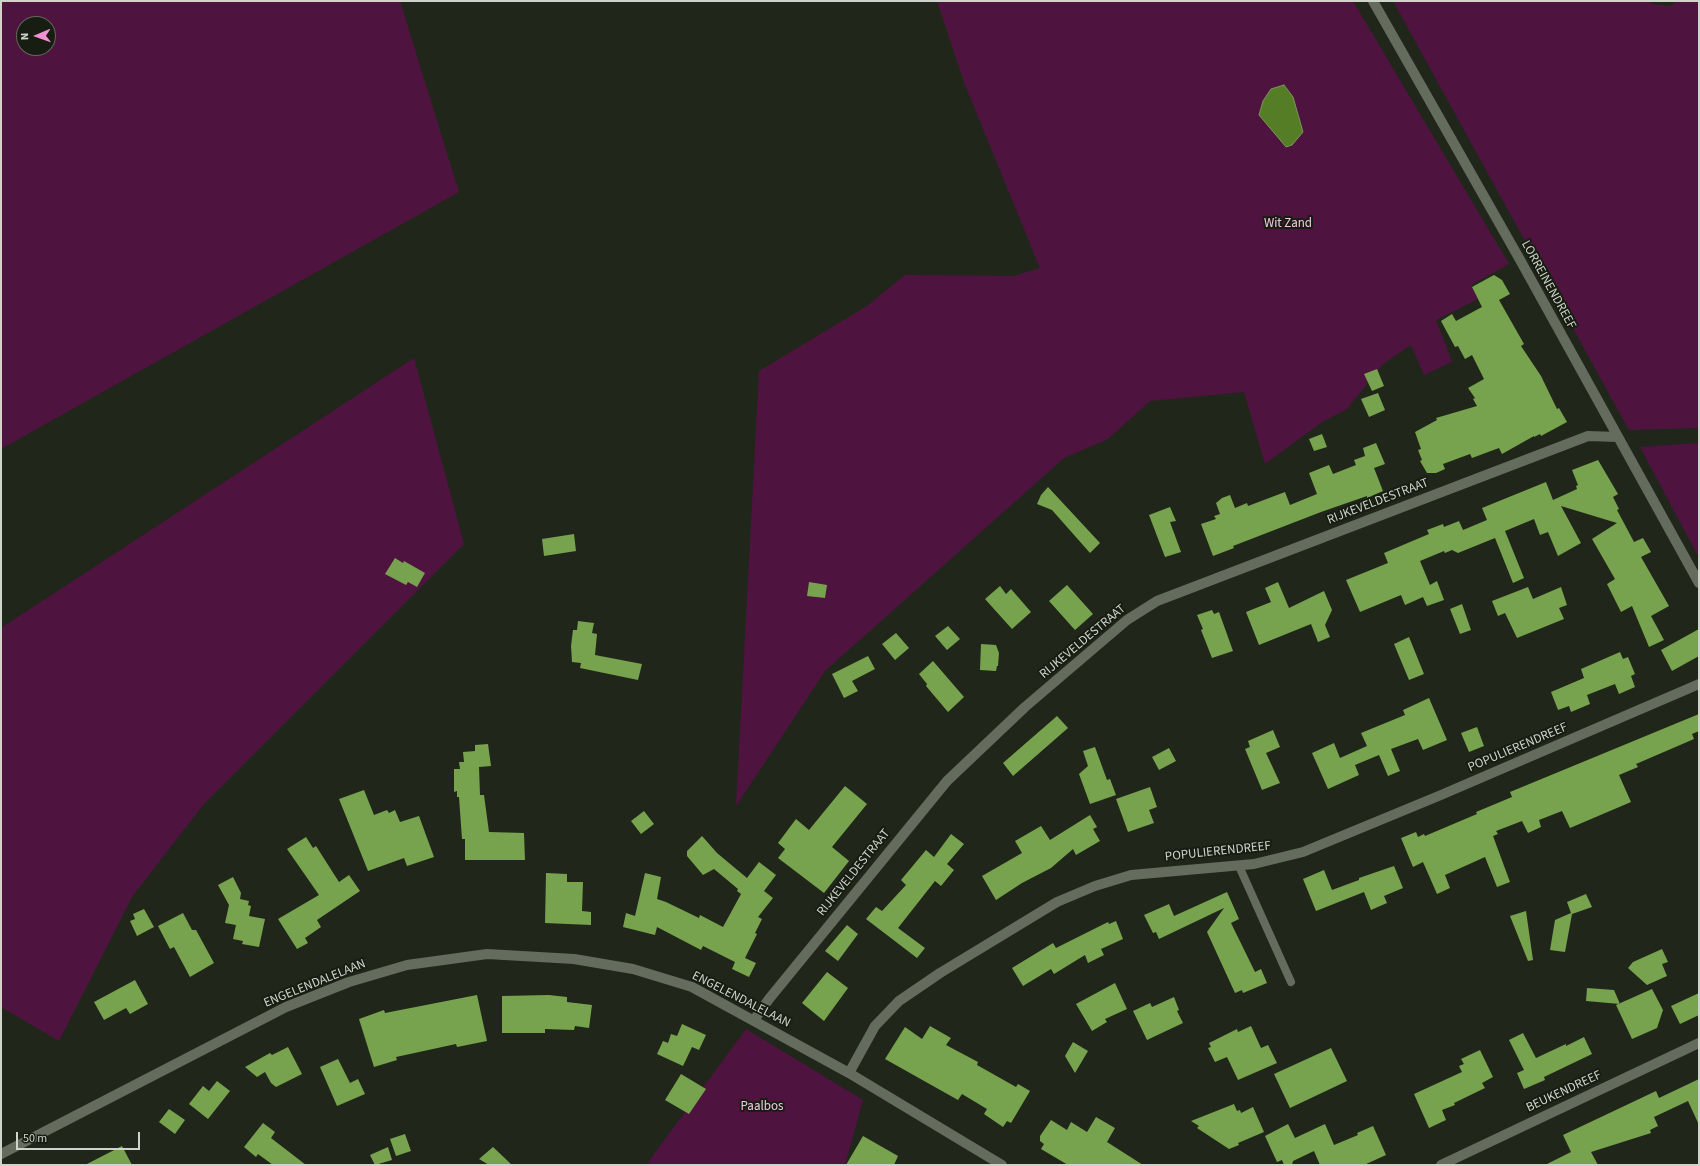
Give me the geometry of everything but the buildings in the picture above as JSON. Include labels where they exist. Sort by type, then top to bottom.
[{"type":"street","name":"LORREINENDREEF","points":[[1373,1],[1519,258],[1699,583]]},
{"type":"street","name":"RIJKEVELDESTRAAT","points":[[754,1020],[769,999],[947,781],[1025,707],[1127,620],[1157,601],[1588,436],[1618,437]]},
{"type":"street","name":"POPULIERENDREEF","points":[[850,1074],[875,1026],[899,1000],[940,973],[1057,902],[1095,886],[1131,875],[1239,866],[1279,859],[1303,852],[1441,795],[1699,684]]},
{"type":"street","name":"ENGELENDALELAAN","points":[[1,1154],[286,1007],[349,982],[407,965],[487,954],[574,959],[633,969],[692,987],[850,1074],[1002,1165]]},
{"type":"street","name":"BEUKENDREEF","points":[[1441,1165],[1699,1043]]},
{"type":"lane","points":[[1239,866],[1291,982]]},
{"type":"green space","points":[[1,1],[400,1],[459,192],[1,449]]},
{"type":"green space","name":"Wit Zand","points":[[937,1],[1353,1],[1509,264],[1471,285],[1478,299],[1436,320],[1452,362],[1424,375],[1411,345],[1383,364],[1347,409],[1322,422],[1265,464],[1244,392],[1150,401],[1108,439],[1064,458],[825,671],[736,806],[759,371],[867,306],[905,275],[1014,276],[1040,268],[965,85]]},
{"type":"green space","points":[[1393,1],[1651,1],[1651,4],[1671,6],[1676,1],[1699,1],[1699,428],[1629,430]]},
{"type":"green space","points":[[414,358],[464,544],[203,805],[132,897],[59,1041],[1,1007],[1,628]]},
{"type":"green space","points":[[1699,443],[1699,554],[1697,554],[1640,447]]},
{"type":"green space","name":"Paalbos","points":[[746,1029],[863,1100],[845,1165],[646,1165]]},
{"type":"shaded area","points":[[1284,85],[1293,97],[1303,132],[1292,145],[1286,147],[1259,115],[1263,101],[1271,89]]}]
